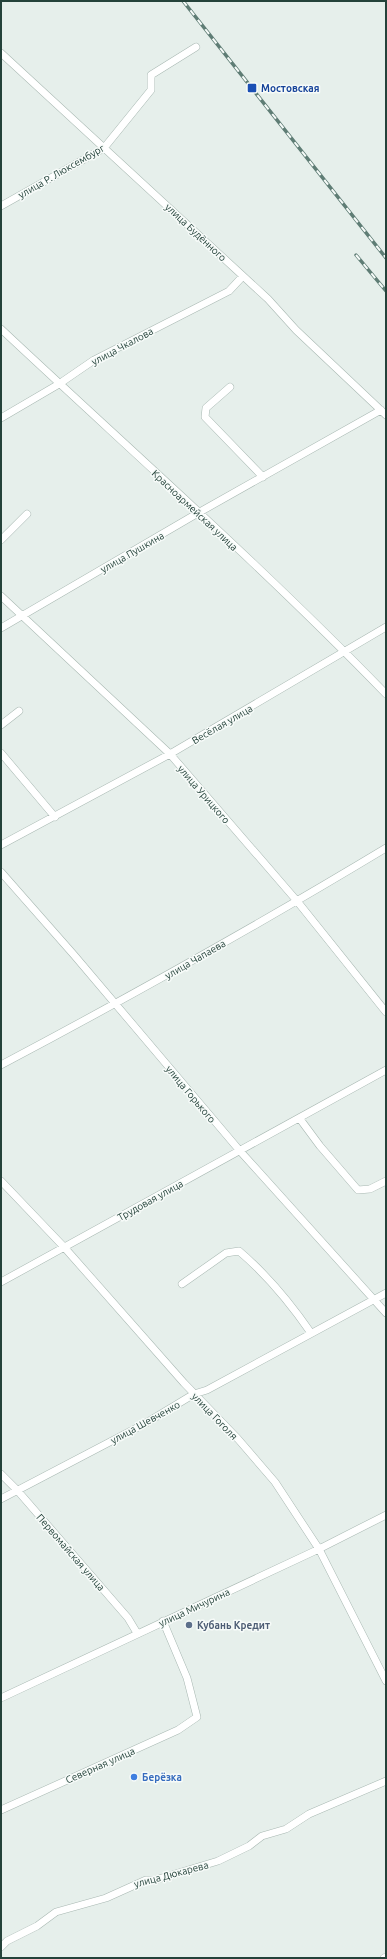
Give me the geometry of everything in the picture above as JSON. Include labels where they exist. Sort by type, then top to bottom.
[{"type":"street","name":"улица Р. Люксембург","points":[[1,206],[104,148],[150,90],[151,75],[196,47]]},
{"type":"street","name":"улица Будённого","points":[[1,53],[268,299],[296,330],[383,412]]},
{"type":"street","name":"улица Чкалова","points":[[1,418],[59,384],[94,360],[229,291],[243,276]]},
{"type":"street","name":"Красноармейская улица","points":[[1,329],[345,652],[386,694]]},
{"type":"street","points":[[230,387],[206,408],[205,417],[263,477]]},
{"type":"street","name":"улица Пушкина","points":[[1,628],[198,513],[383,412]]},
{"type":"street","points":[[1,540],[27,514]]},
{"type":"street","name":"улица Урицкого","points":[[1,596],[170,754],[297,901],[386,1012]]},
{"type":"street","name":"Весёлая улица","points":[[1,845],[170,754],[386,627]]},
{"type":"street","points":[[1,725],[19,711]]},
{"type":"street","points":[[1,753],[55,817]]},
{"type":"street","name":"улица Чапаева","points":[[1,1065],[115,1004],[297,901],[386,848]]},
{"type":"street","name":"улица Горького","points":[[1,872],[240,1151],[386,1313]]},
{"type":"street","name":"Трудовая улица","points":[[1,1282],[300,1119],[386,1070]]},
{"type":"street","points":[[300,1119],[320,1146],[358,1190],[362,1191],[370,1189],[386,1180]]},
{"type":"street","name":"улица Гоголя","points":[[1,1181],[64,1247],[194,1394],[238,1439],[275,1482],[318,1549],[386,1681]]},
{"type":"street","points":[[182,1284],[226,1253],[239,1251],[248,1258],[311,1333]]},
{"type":"street","name":"улица Шевченко","points":[[1,1499],[146,1423],[194,1394],[207,1390],[386,1293]]},
{"type":"street","name":"Первомайская улица","points":[[1,1474],[17,1490],[128,1618],[137,1633]]},
{"type":"street","name":"улица Мичурина","points":[[1,1698],[318,1549],[386,1515]]},
{"type":"street","name":"Северная улица","points":[[1,1810],[171,1733],[196,1717],[187,1678],[163,1621]]},
{"type":"street","name":"улица Дюкарева","points":[[1,1947],[7,1941],[37,1926],[56,1912],[106,1898],[146,1880],[155,1880],[218,1862],[249,1846],[262,1836],[286,1830],[309,1814],[386,1781]]},
{"type":"railway","points":[[183,1],[386,258]]},
{"type":"railway","points":[[356,255],[386,291]]},
{"type":"place","name":"Мостовская","points":[[252,88]]},
{"type":"place","name":"Кубань Кредит","points":[[189,1625]]},
{"type":"place","name":"Берёзка","points":[[134,1777]]}]
